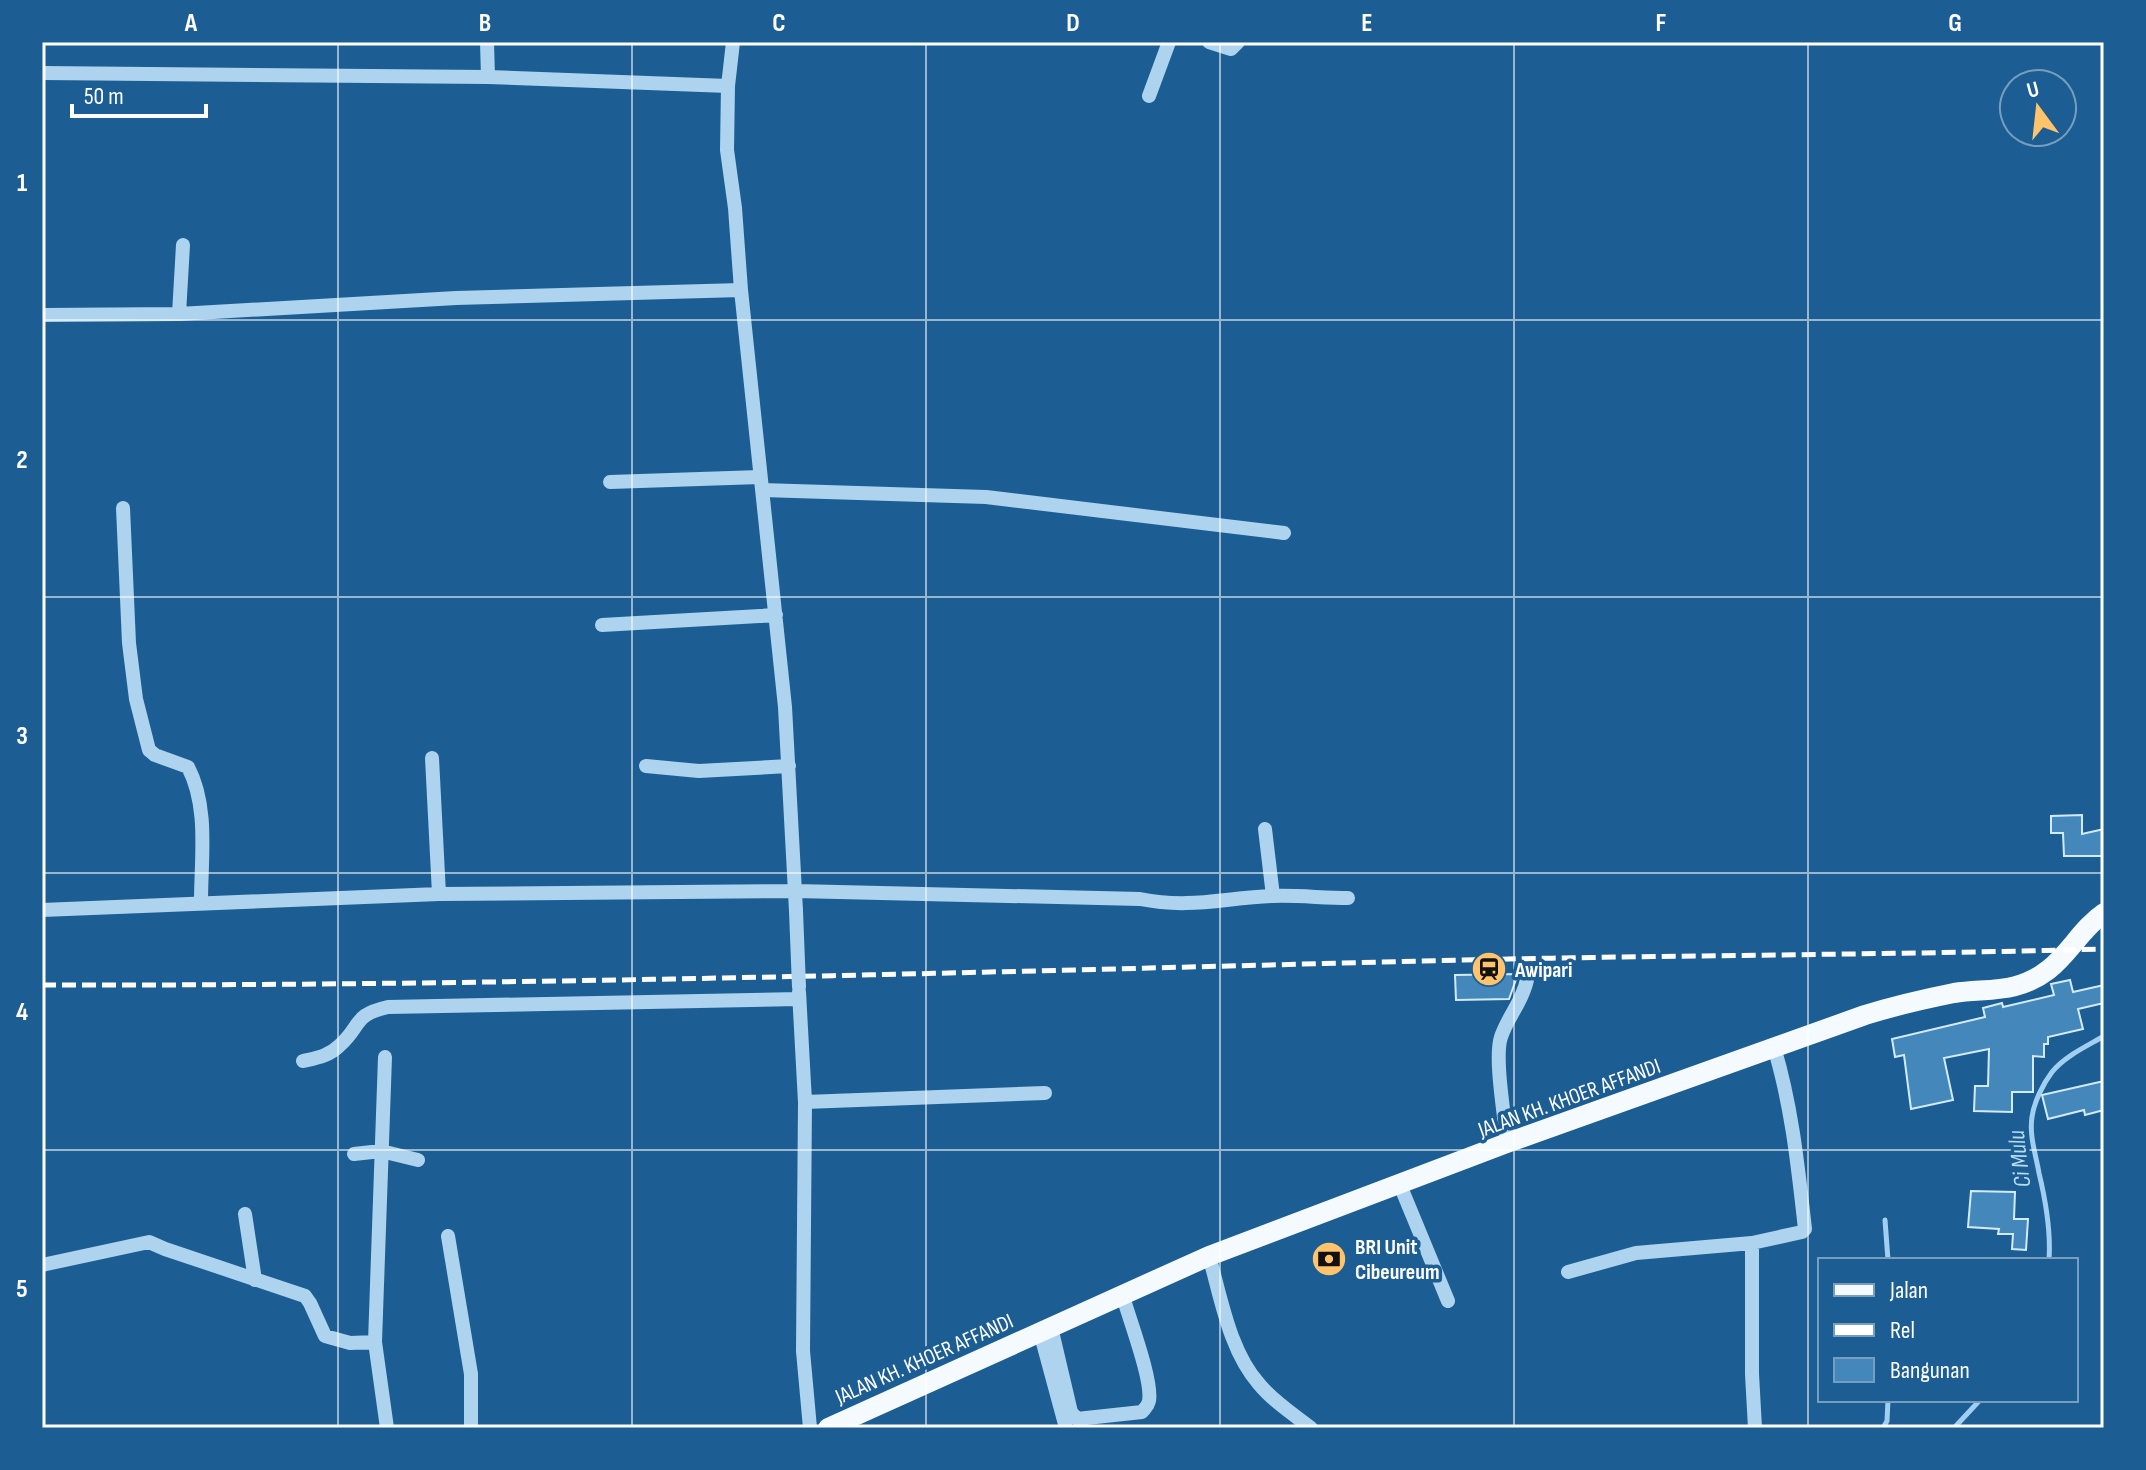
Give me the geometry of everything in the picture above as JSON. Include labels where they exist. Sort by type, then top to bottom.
[{"type":"main road","name":"JALAN KH. KHOER AFFANDI","points":[[828,1428],[1122,1293],[1309,1216],[1774,1047],[1902,1004],[1961,992],[1993,992],[2023,984],[2048,970],[2104,913]]},
{"type":"street","points":[[487,42],[488,77]]},
{"type":"street","points":[[733,42],[728,86],[727,150],[776,615],[796,891],[805,1102],[803,1351],[810,1428]]},
{"type":"street","points":[[1149,96],[1169,42]]},
{"type":"street","points":[[1209,42],[1231,49],[1238,42]]},
{"type":"street","points":[[42,73],[488,77],[728,86]]},
{"type":"street","points":[[179,314],[183,245]]},
{"type":"street","points":[[42,315],[179,314],[456,298],[741,290]]},
{"type":"street","points":[[610,482],[761,484],[986,497],[1284,533]]},
{"type":"street","points":[[123,508],[129,643],[136,699],[149,750],[188,767],[193,777],[202,818],[201,902]]},
{"type":"street","points":[[602,625],[776,615]]},
{"type":"street","points":[[432,758],[439,894]]},
{"type":"street","points":[[646,766],[699,771],[789,766]]},
{"type":"street","points":[[1265,829],[1273,896]]},
{"type":"street","points":[[42,910],[439,894],[796,891],[1140,899],[1177,905],[1273,896],[1348,898]]},
{"type":"street","points":[[1507,1143],[1499,1047],[1510,1018],[1522,1001],[1527,980]]},
{"type":"street","points":[[303,1061],[326,1056],[347,1037],[360,1017],[388,1007],[799,993]]},
{"type":"street","points":[[1568,1272],[1636,1253],[1752,1243],[1799,1234],[1805,1229],[1790,1107],[1774,1047]]},
{"type":"street","points":[[385,1057],[375,1342],[387,1428]]},
{"type":"street","points":[[805,1102],[1045,1093]]},
{"type":"street","points":[[354,1154],[381,1151],[418,1160]]},
{"type":"street","points":[[1400,1185],[1448,1301]]},
{"type":"street","points":[[245,1214],[255,1280]]},
{"type":"street","points":[[448,1236],[471,1374],[471,1428]]},
{"type":"street","points":[[42,1265],[149,1242],[305,1296],[325,1336],[350,1343],[375,1342]]},
{"type":"street","points":[[1752,1243],[1755,1428]]},
{"type":"street","points":[[1209,1256],[1243,1361],[1258,1383],[1311,1428]]},
{"type":"street","points":[[1046,1329],[1071,1412],[1077,1419],[1142,1412],[1148,1405],[1148,1382],[1122,1293]]},
{"type":"street","points":[[1046,1329],[1066,1428]]},
{"type":"building","points":[[2082,815],[2082,834],[2104,829],[2104,856],[2064,856],[2063,833],[2051,833],[2051,816]]},
{"type":"building","points":[[1518,974],[1509,999],[1456,1000],[1455,975]]},
{"type":"building","points":[[2070,980],[2073,992],[2104,985],[2104,1003],[2078,1009],[2083,1029],[2048,1037],[2048,1044],[2044,1044],[2044,1057],[2033,1056],[2033,1092],[2012,1092],[2012,1112],[1974,1111],[1975,1086],[1988,1086],[1989,1049],[1944,1058],[1953,1100],[1911,1109],[1904,1055],[1895,1057],[1892,1039],[1985,1017],[1983,1008],[2002,1003],[2003,1007],[2054,995],[2051,984]]},
{"type":"building","points":[[2104,1081],[2104,1110],[2085,1115],[2084,1110],[2048,1119],[2042,1095]]},
{"type":"building","points":[[1971,1191],[2015,1192],[2014,1219],[2028,1219],[2026,1250],[2012,1249],[2013,1234],[1998,1234],[1999,1229],[1968,1227]]},
{"type":"waterway","name":"Ci Mulu","points":[[2049,1258],[2047,1216],[2032,1138],[2033,1111],[2042,1088],[2057,1066],[2104,1036]]},
{"type":"waterway","points":[[1885,1220],[1888,1258]]},
{"type":"waterway","points":[[1883,1428],[1887,1421],[1888,1402]]},
{"type":"waterway","name":"Ci Mulu","points":[[1954,1428],[1978,1402]]},
{"type":"railway","points":[[42,985],[574,981],[1462,960],[2104,949]]},
{"type":"place","name":"Awipari","points":[[1489,969]]},
{"type":"place","name":"BRI Unit Cibeureum","points":[[1329,1259]]}]
